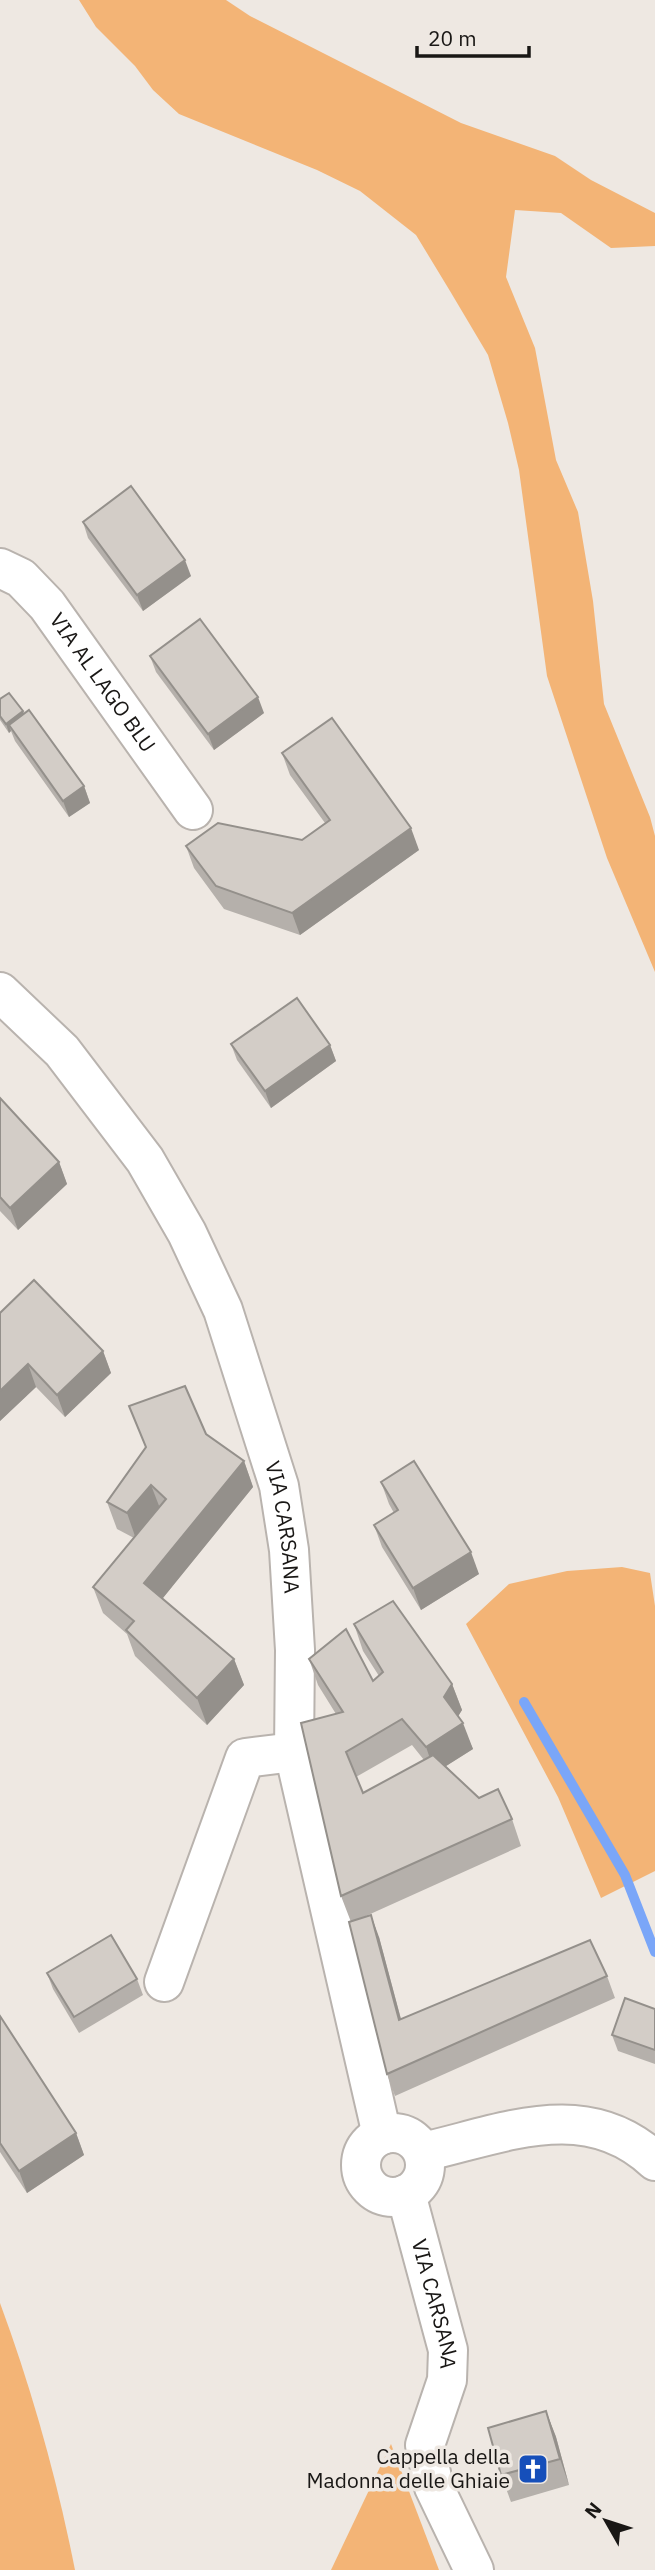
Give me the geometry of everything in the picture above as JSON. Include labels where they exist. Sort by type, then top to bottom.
[{"type":"street","name":"VIA AL LAGO BLU","points":[[0,568],[21,578],[47,605],[193,810]]},
{"type":"street","name":"VIA CARSANA","points":[[0,992],[62,1051],[145,1160],[187,1233],[223,1310],[279,1486],[289,1550],[295,1650],[294,1752],[382,2135]]},
{"type":"street","points":[[164,1982],[245,1758],[294,1752]]},
{"type":"street","points":[[423,2152],[536,2126],[563,2123],[594,2126],[610,2131],[639,2147],[655,2161]]},
{"type":"street","points":[[392,2132],[402,2134],[411,2138],[423,2152],[425,2172],[414,2188],[406,2194],[397,2196],[377,2192],[364,2177],[361,2167],[367,2147],[382,2135],[392,2132]]},
{"type":"street","name":"VIA CARSANA","points":[[406,2194],[448,2350],[447,2380],[425,2445],[435,2487],[474,2570]]},
{"type":"shaded area","points":[[79,0],[226,0],[250,16],[461,123],[555,156],[591,180],[655,213],[655,246],[611,248],[561,213],[515,210],[506,277],[535,348],[556,460],[578,512],[593,601],[604,704],[650,817],[655,836],[655,972],[607,858],[547,676],[519,470],[488,355],[416,235],[360,191],[317,170],[179,114],[153,90],[135,66],[96,27]]},
{"type":"shaded area","points":[[622,1567],[650,1573],[655,1606],[655,1871],[601,1898],[558,1797],[466,1624],[509,1584],[567,1571]]},
{"type":"shaded area","points":[[0,2303],[43,2435],[75,2570],[0,2570]]},
{"type":"shaded area","points":[[391,2444],[439,2570],[331,2570]]},
{"type":"building","points":[[131,486],[185,560],[137,595],[83,522]]},
{"type":"building","points":[[200,619],[258,697],[208,734],[150,656]]},
{"type":"building","points":[[9,693],[23,711],[6,724],[0,716],[0,699]]},
{"type":"building","points":[[29,710],[84,786],[63,801],[9,725]]},
{"type":"building","points":[[332,718],[411,828],[292,913],[216,886],[186,846],[218,823],[302,840],[330,820],[282,753]]},
{"type":"building","points":[[297,998],[330,1045],[265,1091],[231,1044]]},
{"type":"building","points":[[0,1098],[59,1162],[10,1208],[0,1197]]},
{"type":"building","points":[[34,1280],[103,1351],[57,1395],[28,1364],[0,1391],[0,1313]]},
{"type":"building","points":[[185,1386],[206,1434],[244,1461],[144,1583],[234,1659],[197,1698],[126,1630],[134,1621],[93,1587],[166,1499],[151,1485],[127,1513],[107,1502],[146,1447],[129,1406]]},
{"type":"building","points":[[414,1461],[471,1552],[413,1588],[374,1525],[398,1510],[381,1482]]},
{"type":"building","points":[[393,1601],[452,1684],[444,1697],[463,1723],[426,1747],[402,1719],[346,1752],[363,1793],[433,1755],[479,1798],[498,1789],[512,1819],[341,1896],[301,1723],[343,1712],[309,1659],[346,1629],[373,1681],[383,1672],[354,1624]]},
{"type":"building","points":[[371,1915],[399,2020],[590,1940],[607,1976],[387,2074],[349,1922]]},
{"type":"building","points":[[111,1935],[137,1979],[74,2017],[47,1973]]},
{"type":"building","points":[[625,1998],[655,2009],[655,2050],[612,2035]]},
{"type":"building","points":[[0,2016],[76,2133],[19,2171],[0,2143]]},
{"type":"building","points":[[546,2411],[560,2459],[501,2475],[488,2428]]},
{"type":"waterway","points":[[524,1702],[625,1875],[655,1952]]},
{"type":"place","name":"Cappella della Madonna delle Ghiaie","points":[[533,2469]]}]
